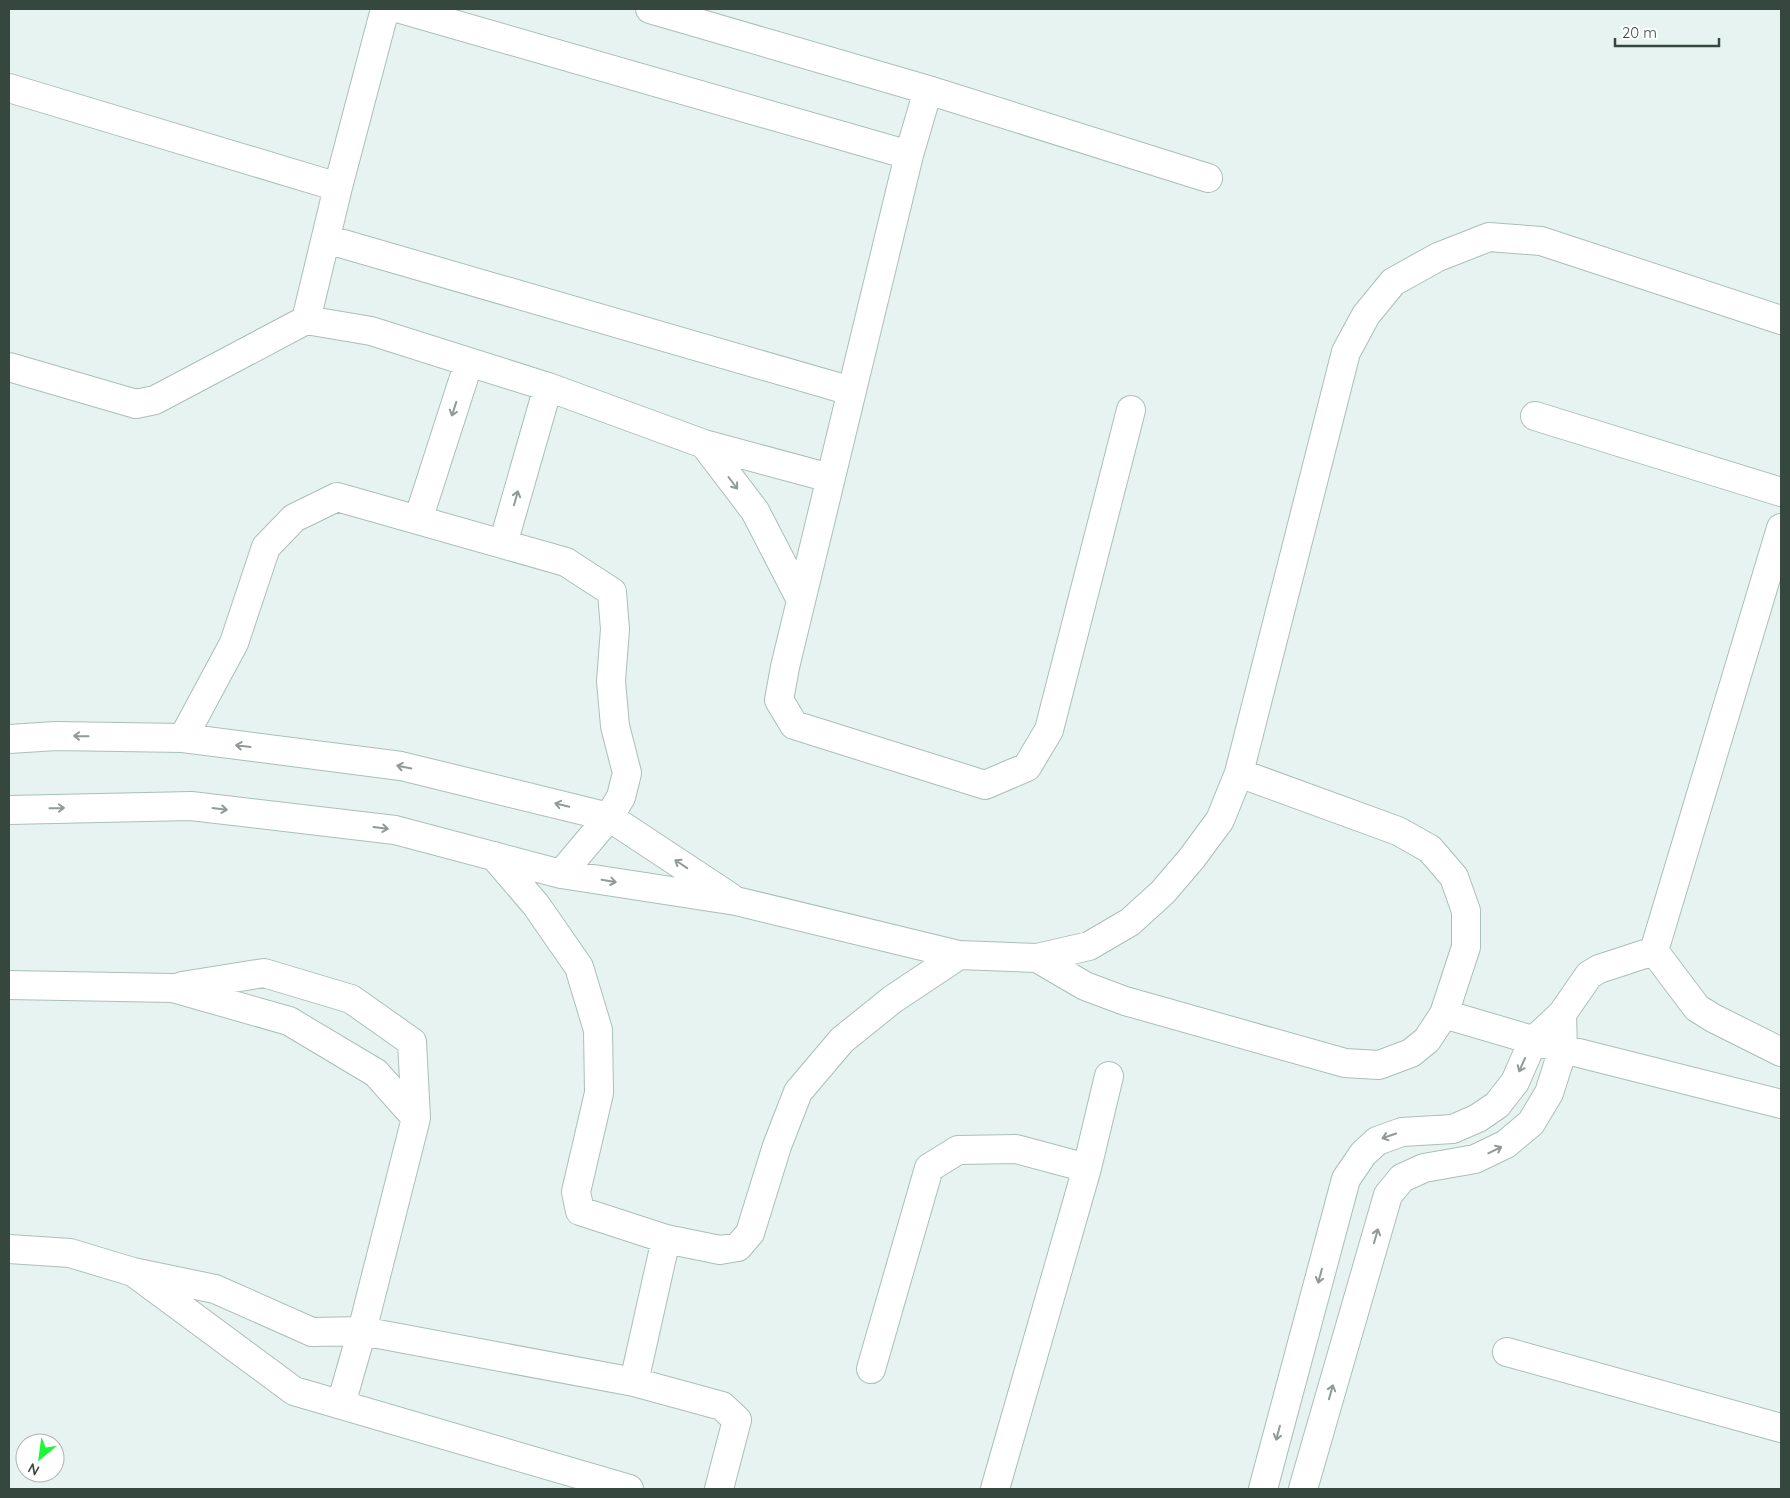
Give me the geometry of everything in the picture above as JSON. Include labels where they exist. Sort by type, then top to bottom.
[{"type":"street","points":[[306,320],[338,187],[385,9]]},
{"type":"street","points":[[401,9],[909,155]]},
{"type":"street","points":[[650,9],[928,90],[1208,178]]},
{"type":"street","points":[[9,88],[338,187]]},
{"type":"street","points":[[928,90],[909,155],[851,391],[779,700],[794,725],[986,785],[1027,767],[1049,730],[1131,410]]},
{"type":"street","points":[[9,810],[191,806],[394,830],[561,874],[736,901],[959,955],[1037,958],[1090,946],[1130,922],[1163,892],[1192,858],[1220,820],[1240,773],[1346,352],[1366,315],[1393,282],[1438,257],[1489,237],[1532,241],[1541,242],[1781,320]]},
{"type":"street","points":[[326,239],[851,391]]},
{"type":"street","points":[[9,367],[136,404],[155,400],[306,320],[372,331],[548,386],[704,444],[830,478]]},
{"type":"street","points":[[418,520],[469,362]]},
{"type":"street","points":[[503,544],[548,386]]},
{"type":"street","points":[[1535,416],[1781,492]]},
{"type":"street","points":[[704,444],[755,511],[801,600]]},
{"type":"street","points":[[183,738],[234,643],[266,547],[294,518],[336,497],[566,562],[612,592],[615,629],[610,681],[615,726],[627,773],[621,797],[609,816],[561,874]]},
{"type":"street","points":[[1654,951],[1781,528]]},
{"type":"street","points":[[9,740],[56,736],[183,738],[401,766],[609,816],[736,901]]},
{"type":"street","points":[[1037,958],[1085,986],[1125,1002],[1345,1063],[1379,1065],[1411,1052],[1428,1040],[1444,1014],[1466,947],[1466,911],[1454,877],[1430,849],[1398,831],[1240,773]]},
{"type":"street","points":[[494,856],[536,905],[579,967],[598,1030],[599,1092],[576,1192],[580,1211],[666,1239],[720,1250],[738,1247],[750,1233],[777,1146],[798,1092],[842,1040],[893,999],[959,955]]},
{"type":"street","points":[[1262,1489],[1346,1179],[1363,1154],[1377,1140],[1402,1132],[1453,1128],[1478,1118],[1497,1105],[1515,1082],[1533,1041],[1562,1014],[1589,975],[1599,968],[1654,951]]},
{"type":"street","points":[[1654,951],[1697,1008],[1781,1052]]},
{"type":"street","points":[[9,986],[173,988],[264,973],[351,999],[412,1042],[416,1118],[362,1331],[341,1404]]},
{"type":"street","points":[[173,988],[289,1021],[376,1073],[416,1118]]},
{"type":"street","points":[[1444,1014],[1533,1041],[1781,1104]]},
{"type":"street","points":[[1303,1489],[1388,1195],[1402,1178],[1424,1168],[1475,1159],[1506,1144],[1531,1123],[1549,1093],[1563,1049],[1562,1014]]},
{"type":"street","points":[[995,1489],[1087,1168],[1109,1076]]},
{"type":"street","points":[[871,1368],[929,1168],[958,1150],[1016,1149],[1087,1168]]},
{"type":"street","points":[[634,1382],[666,1239]]},
{"type":"street","points":[[9,1249],[70,1253],[133,1272],[215,1289],[312,1332],[362,1331],[634,1382],[722,1406],[737,1420],[719,1489]]},
{"type":"street","points":[[133,1272],[294,1391],[629,1489]]},
{"type":"street","points":[[1507,1352],[1781,1428]]}]
